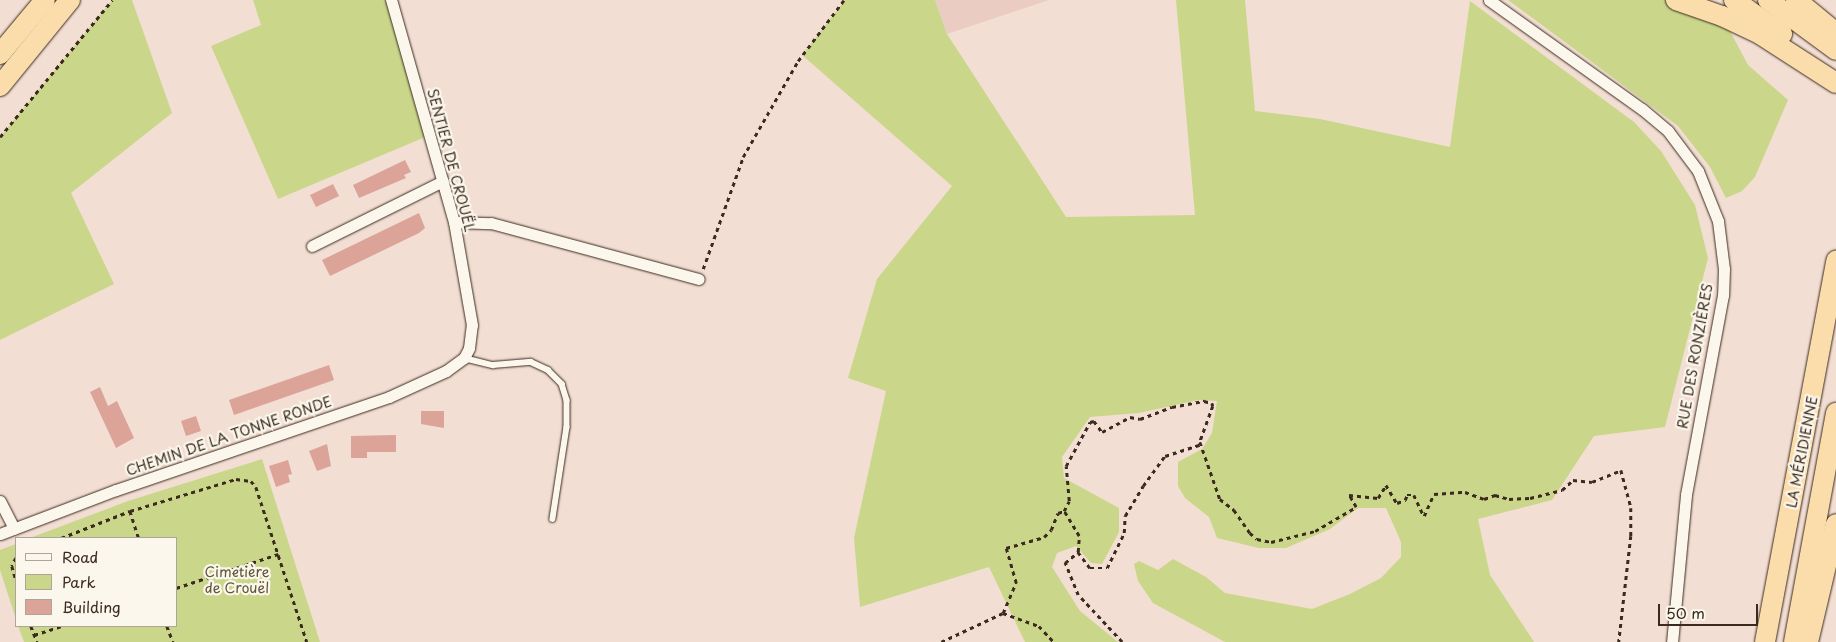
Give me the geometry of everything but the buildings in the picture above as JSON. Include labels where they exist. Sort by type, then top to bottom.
[{"type":"highway","points":[[0,54],[45,0]]},
{"type":"highway","points":[[0,86],[70,0]]},
{"type":"highway","points":[[1676,0],[1722,16],[1760,34],[1832,57]]},
{"type":"highway","points":[[1734,0],[1832,57]]},
{"type":"highway","points":[[1768,0],[1832,57]]},
{"type":"highway","points":[[1796,0],[1832,57]]},
{"type":"highway","name":"LA MÉRIDIENNE","points":[[1765,642],[1836,261]]},
{"type":"highway","name":"LA MÉRIDIENNE","points":[[1794,642],[1836,413]]},
{"type":"highway","points":[[1808,642],[1836,524]]},
{"type":"street","name":"SENTIER DE CROUËL","points":[[392,0],[454,222],[472,325],[469,348],[464,358]]},
{"type":"street","name":"RUE DES RONZIÈRES","points":[[1489,0],[1642,109],[1668,131],[1698,171],[1718,221],[1724,261],[1723,295],[1686,495],[1672,642]]},
{"type":"street","points":[[312,246],[443,181]]},
{"type":"street","points":[[454,222],[491,223],[699,279]]},
{"type":"street","name":"CHEMIN DE LA TONNE RONDE","points":[[0,534],[116,490],[389,397],[446,371],[464,358]]},
{"type":"street","points":[[0,501],[14,529]]},
{"type":"lane","points":[[464,358],[493,365],[531,362],[548,370],[562,384],[568,400],[567,427],[553,519]]},
{"type":"path","points":[[0,136],[112,0]]},
{"type":"path","points":[[699,279],[743,157],[798,61],[844,0]]},
{"type":"path","points":[[941,642],[1003,613],[1016,583],[1006,548],[1044,538],[1051,530],[1058,513],[1064,511],[1069,501],[1066,466],[1090,422],[1094,421],[1102,432],[1130,417],[1140,419],[1172,407],[1209,401],[1214,406],[1201,444],[1220,499],[1234,510],[1250,533],[1257,539],[1271,542],[1315,532],[1356,507],[1349,495],[1378,498],[1386,485],[1396,503],[1405,500],[1407,495],[1414,495],[1424,516],[1434,494],[1465,492],[1484,499],[1494,495],[1509,499],[1530,498],[1562,490],[1573,480],[1592,482],[1622,470],[1631,508],[1631,536],[1619,642]]},
{"type":"path","points":[[1064,511],[1079,536],[1078,552],[1090,568],[1107,568],[1124,533],[1125,516],[1142,486],[1165,456],[1201,444]]},
{"type":"path","points":[[64,537],[130,511],[236,479],[251,481],[256,487],[307,642]]},
{"type":"path","points":[[130,511],[139,537]]},
{"type":"path","points":[[1078,552],[1065,563],[1078,595],[1122,642]]},
{"type":"path","points":[[178,587],[278,554]]},
{"type":"path","points":[[15,560],[12,566],[15,576]]},
{"type":"path","points":[[1003,613],[1039,626],[1054,642]]},
{"type":"path","points":[[31,627],[37,642]]},
{"type":"path","points":[[34,635],[58,627]]},
{"type":"path","points":[[168,627],[173,642]]},
{"type":"shaded area","points":[[935,0],[1049,0],[947,34]]},
{"type":"green space","points":[[112,0],[132,0],[172,113],[71,193],[114,284],[0,340],[0,137]]},
{"type":"green space","points":[[253,0],[391,0],[430,135],[278,199],[211,46],[261,25]]},
{"type":"green space","points":[[845,0],[935,0],[947,34],[1066,217],[1195,215],[1176,0],[1245,0],[1255,111],[1320,119],[1450,147],[1470,1],[1634,122],[1661,151],[1695,205],[1708,258],[1665,427],[1594,436],[1552,500],[1478,519],[1490,575],[1534,642],[1225,642],[1153,603],[1138,581],[1134,564],[1139,561],[1158,570],[1173,559],[1206,577],[1225,593],[1312,609],[1350,594],[1381,578],[1401,557],[1401,542],[1386,508],[1358,508],[1330,529],[1286,548],[1259,548],[1217,538],[1209,517],[1185,498],[1178,486],[1178,462],[1202,449],[1212,433],[1217,401],[1198,400],[1139,413],[1090,417],[1062,457],[1064,478],[1119,508],[1119,532],[1102,564],[1091,563],[1076,546],[1057,553],[1052,567],[1080,611],[1118,642],[1025,642],[989,567],[860,607],[854,538],[886,391],[848,378],[877,279],[952,186],[802,55]]},
{"type":"green space","points":[[1508,0],[1676,0],[1722,16],[1748,65],[1788,100],[1755,177],[1742,191],[1726,198],[1710,167],[1678,126]]},
{"type":"green space","name":"Cimetière de Crouël","points":[[262,459],[320,642],[24,642],[18,627],[178,627],[178,537],[33,537],[128,501]]},
{"type":"green space","points":[[15,544],[15,616],[0,570],[0,550]]}]
